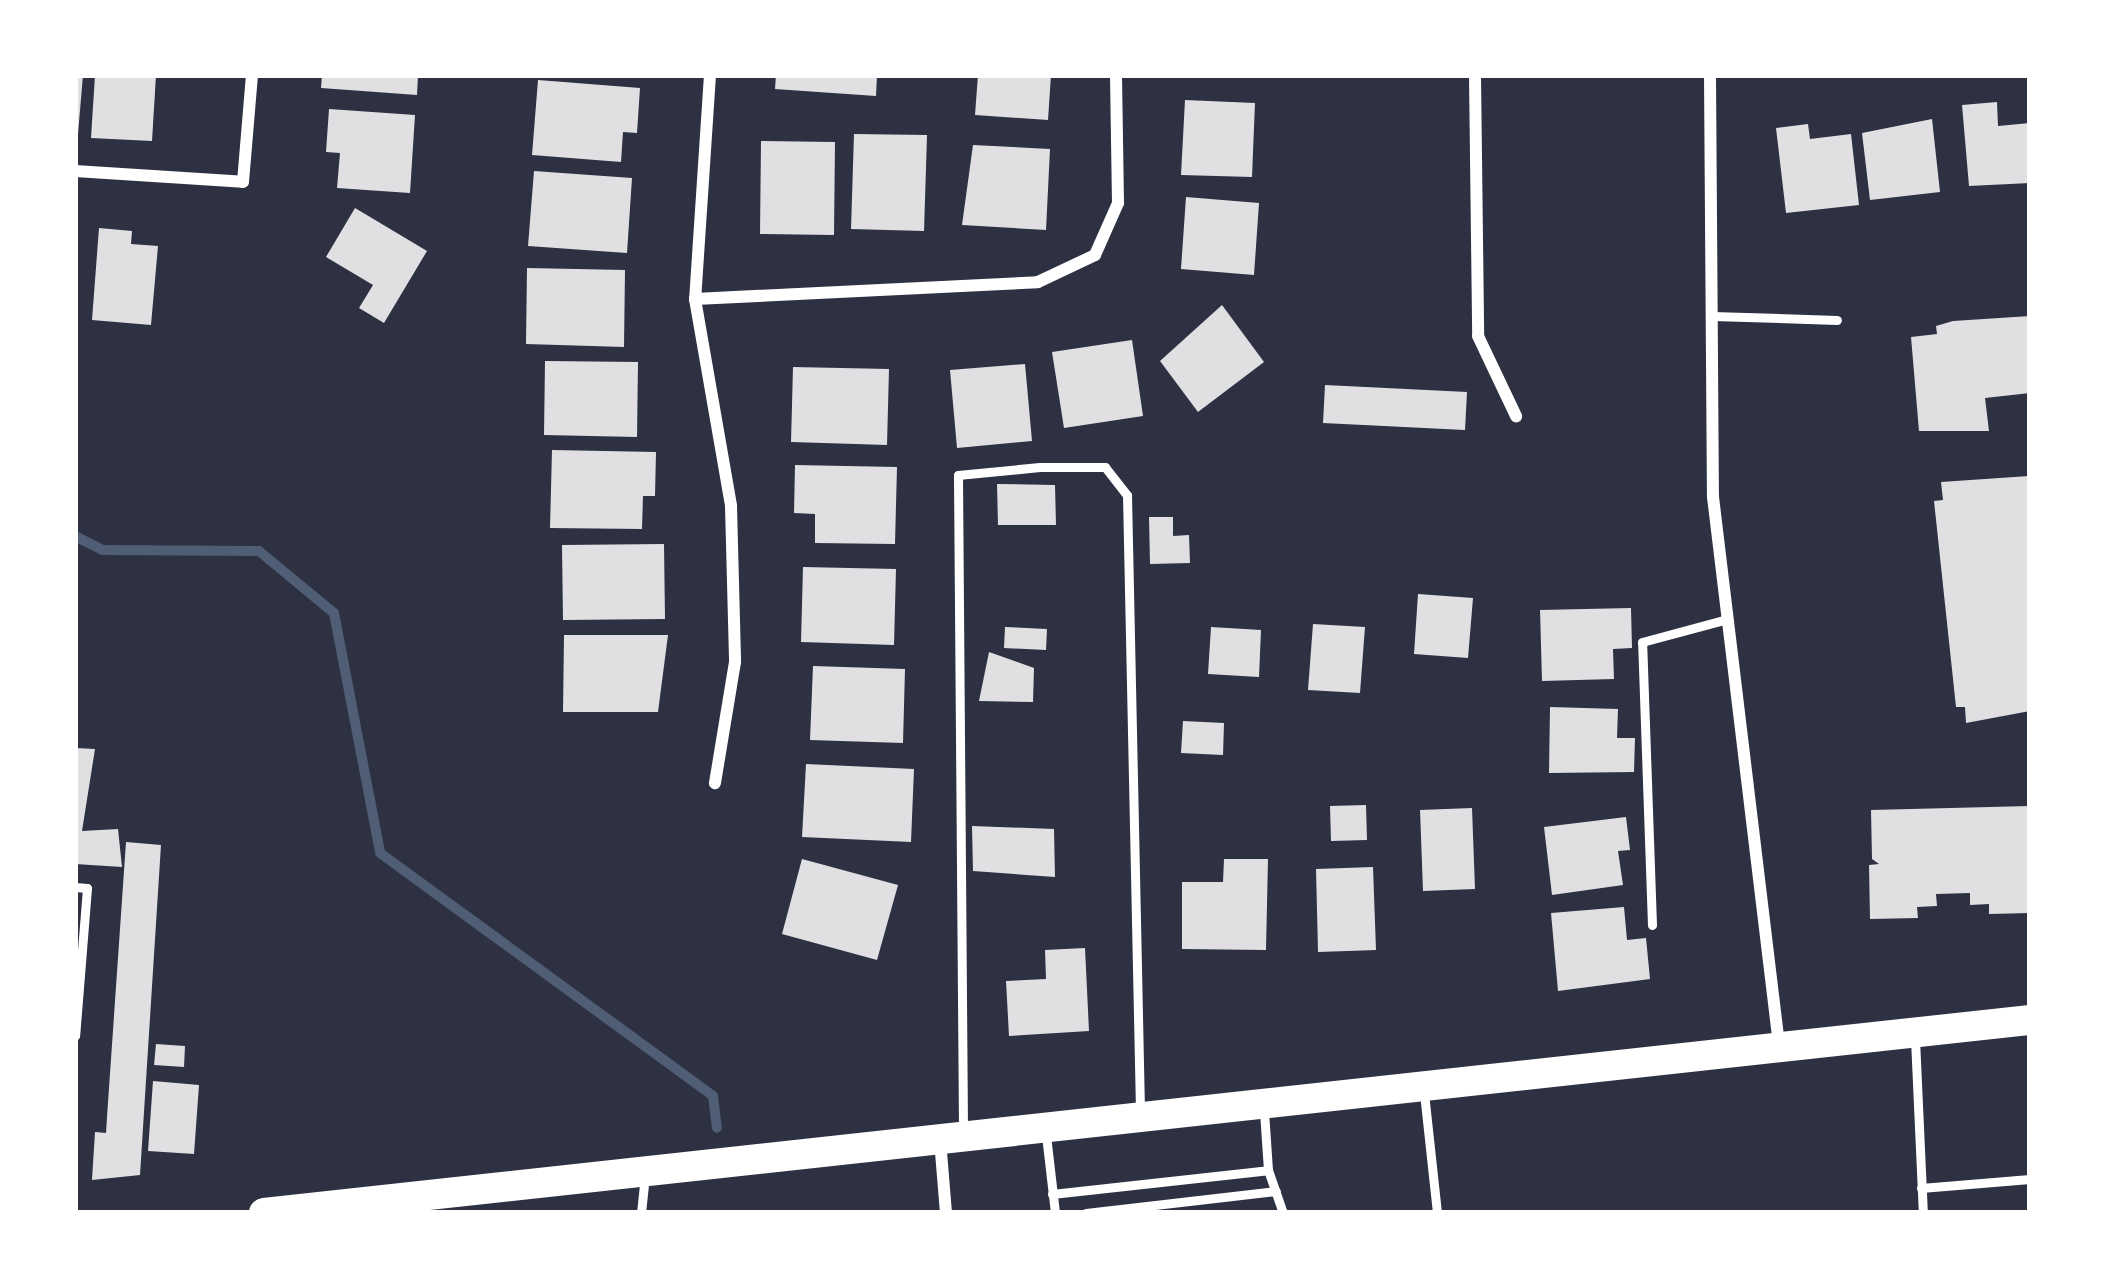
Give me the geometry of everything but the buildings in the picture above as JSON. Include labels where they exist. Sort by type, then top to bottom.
[{"type":"main road","points":[[264,1213],[2030,1020]]},
{"type":"street","points":[[75,171],[244,182],[253,75]]},
{"type":"street","points":[[710,75],[695,299],[731,506],[736,662],[715,783]]},
{"type":"street","points":[[695,299],[1038,282],[1095,255],[1118,203],[1116,75]]},
{"type":"street","points":[[1475,75],[1478,336],[1516,416]]},
{"type":"street","points":[[1710,75],[1713,497],[1779,1045]]},
{"type":"street","points":[[946,1213],[952,1136]]},
{"type":"lane","points":[[1712,316],[1837,320]]},
{"type":"lane","points":[[952,1136],[958,475],[1105,467],[1127,495],[1140,1117]]},
{"type":"lane","points":[[1652,925],[1642,808],[1642,641],[1728,619]]},
{"type":"lane","points":[[75,887],[87,888],[75,1036]]},
{"type":"lane","points":[[1915,1033],[1923,1213]]},
{"type":"lane","points":[[1424,1085],[1436,1213]]},
{"type":"lane","points":[[1264,1103],[1268,1170],[1281,1213]]},
{"type":"lane","points":[[1045,1126],[1054,1213]]},
{"type":"lane","points":[[641,1213],[646,1169]]},
{"type":"lane","points":[[1052,1194],[1268,1170]]},
{"type":"lane","points":[[1921,1188],[2030,1179]]},
{"type":"lane","points":[[1086,1213],[1276,1191]]},
{"type":"waterway","points":[[75,536],[103,550],[259,551],[334,613],[380,853],[713,1096],[717,1128]]}]
